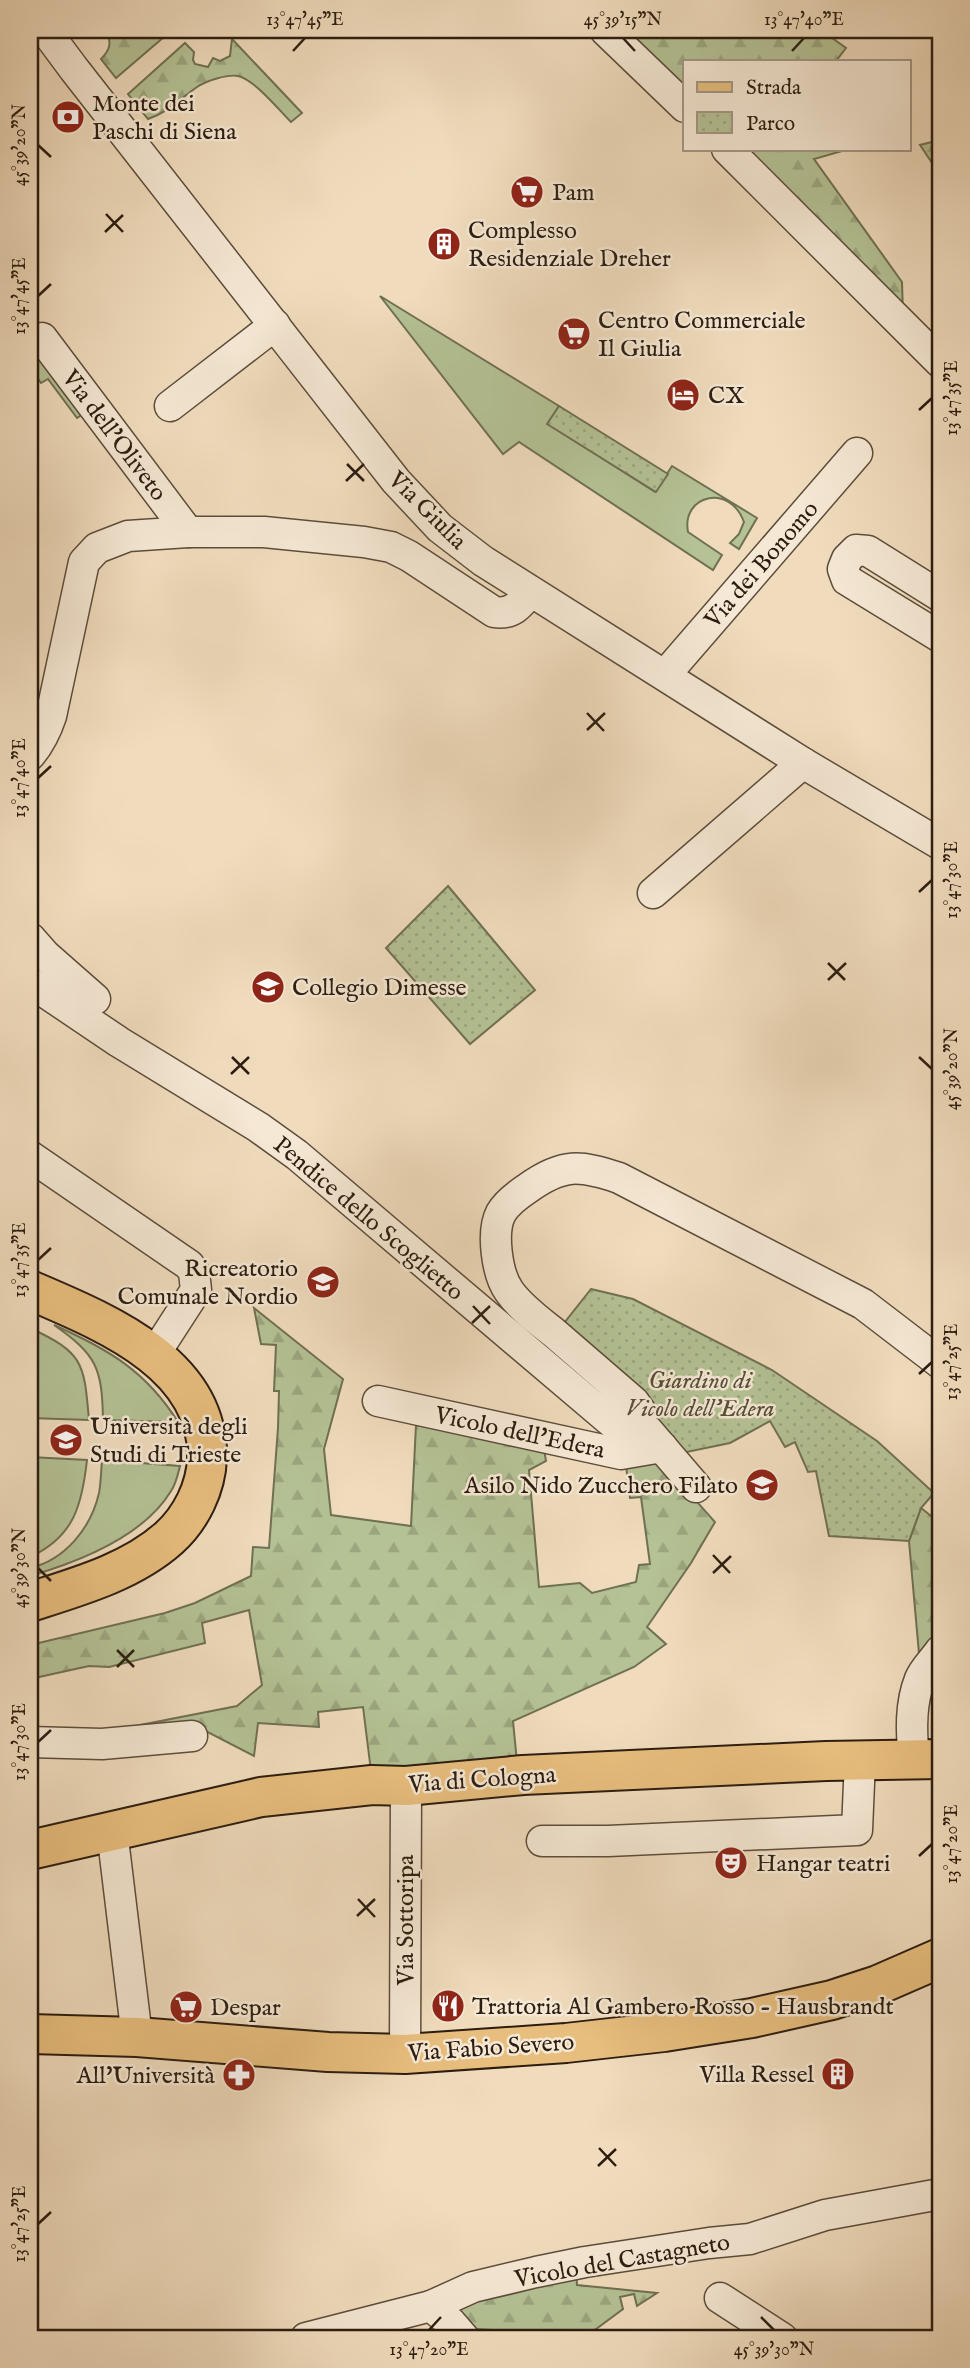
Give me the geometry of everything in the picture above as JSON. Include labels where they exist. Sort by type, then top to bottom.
[{"type":"main road","points":[[30,1290],[112,1327],[154,1355],[183,1387],[199,1413],[207,1445],[207,1465],[199,1495],[181,1525],[169,1538],[145,1555],[101,1577],[30,1602]]},
{"type":"main road","name":"Via di Cologna","points":[[30,1850],[261,1797],[373,1785],[406,1786],[523,1775],[927,1759]]},
{"type":"main road","name":"Via Fabio Severo","points":[[30,2034],[136,2037],[328,2052],[405,2054],[566,2043],[664,2032],[751,2018],[832,2000],[878,1985],[940,1958]]},
{"type":"street","name":"Via Giulia","points":[[46,30],[420,509],[461,546],[530,592],[803,763],[940,844]]},
{"type":"street","points":[[606,30],[683,105]]},
{"type":"street","points":[[728,150],[940,362]]},
{"type":"street","points":[[170,407],[275,326]]},
{"type":"street","name":"Via dell'Oliveto","points":[[42,338],[188,532]]},
{"type":"street","name":"Via dei Bonomo","points":[[665,676],[857,453]]},
{"type":"street","points":[[30,755],[47,730],[40,709],[84,562],[97,548],[128,536],[264,531],[391,547],[494,612],[503,614],[520,606],[530,592]]},
{"type":"street","points":[[940,596],[868,551],[856,550],[847,559],[843,569],[847,580],[940,637]]},
{"type":"street","points":[[653,893],[803,763]]},
{"type":"street","points":[[30,939],[45,956],[95,999]]},
{"type":"street","name":"Pendice dello Scoglietto","points":[[30,982],[119,1042],[258,1127],[297,1155],[614,1424],[624,1429],[634,1429],[641,1423],[640,1412],[634,1402],[529,1312],[509,1291],[499,1264],[496,1238],[501,1213],[520,1193],[540,1179],[577,1167],[630,1184],[867,1306],[940,1363]]},
{"type":"street","points":[[30,1156],[189,1265],[194,1272],[196,1290],[154,1355]]},
{"type":"street","name":"Vicolo dell'Edera","points":[[378,1401],[621,1454],[662,1447]]},
{"type":"street","name":"Vicolo dell'Edera","points":[[641,1423],[696,1487]]},
{"type":"street","points":[[927,1759],[911,1728],[921,1678],[940,1651]]},
{"type":"street","points":[[30,1742],[102,1744],[192,1736]]},
{"type":"street","points":[[542,1841],[608,1841],[857,1830],[860,1760]]},
{"type":"street","name":"Via Sottoripa","points":[[405,2054],[406,1786]]},
{"type":"street","points":[[112,1831],[136,2037]]},
{"type":"street","name":"Vicolo del Castagneto","points":[[306,2338],[431,2306],[473,2287],[536,2272],[696,2245],[750,2239],[825,2215],[940,2194]]},
{"type":"street","points":[[720,2298],[782,2338]]},
{"type":"street","points":[[431,2306],[464,2338]]},
{"type":"green space","points":[[107,30],[171,31],[116,78],[101,59],[109,46]]},
{"type":"green space","points":[[615,30],[821,30],[846,48],[837,60],[683,60],[683,96]]},
{"type":"green space","points":[[232,39],[302,113],[291,122],[259,89],[238,76],[211,80],[169,109],[148,119],[128,94],[185,43],[194,52],[195,64],[208,67],[213,58],[220,61],[230,56]]},
{"type":"green space","points":[[940,140],[940,175],[920,145]]},
{"type":"green space","points":[[737,150],[846,150],[814,159],[902,282],[903,316]]},
{"type":"green space","points":[[380,296],[559,406],[548,424],[655,492],[672,466],[757,518],[739,549],[730,543],[739,534],[744,522],[728,502],[708,498],[692,509],[688,519],[688,532],[722,555],[713,570],[519,442],[503,454]]},
{"type":"green space","points":[[32,347],[83,414],[77,418],[48,379],[41,383],[30,367]]},
{"type":"green space","points":[[559,406],[668,474],[656,492],[547,424]]},
{"type":"green space","points":[[448,886],[535,990],[470,1044],[386,948]]},
{"type":"green space","name":"Giardino di Vicolo dell’Edera","points":[[591,1289],[633,1299],[772,1370],[877,1441],[934,1493],[921,1508],[909,1541],[829,1536],[816,1471],[808,1472],[795,1442],[785,1447],[770,1421],[730,1443],[677,1454],[561,1327]]},
{"type":"green space","points":[[254,1308],[343,1379],[324,1449],[331,1515],[411,1526],[416,1425],[544,1449],[546,1461],[529,1470],[539,1587],[580,1583],[592,1593],[636,1582],[639,1565],[650,1564],[641,1497],[630,1498],[626,1466],[659,1459],[715,1522],[691,1563],[647,1627],[666,1644],[634,1667],[513,1721],[517,1762],[371,1771],[363,1707],[318,1712],[319,1727],[258,1723],[254,1756],[198,1727],[94,1734],[237,1706],[262,1685],[249,1610],[202,1623],[205,1643],[109,1667],[89,1666],[30,1679],[30,1645],[165,1613],[195,1603],[251,1576],[253,1547],[269,1548],[279,1391],[274,1391],[276,1345],[261,1344]]},
{"type":"green space","points":[[54,1325],[92,1343],[124,1363],[153,1389],[178,1422],[103,1420],[101,1387],[94,1364],[80,1345]]},
{"type":"green space","points":[[30,1328],[61,1345],[78,1362],[85,1385],[89,1420],[30,1418]]},
{"type":"green space","points":[[30,1457],[87,1460],[82,1491],[73,1518],[57,1540],[30,1557]]},
{"type":"green space","points":[[102,1460],[180,1466],[173,1488],[159,1507],[127,1534],[89,1555],[30,1576],[30,1568],[54,1558],[75,1541],[83,1530],[99,1493]]},
{"type":"green space","points":[[921,1508],[940,1523],[940,1638],[920,1665],[909,1541]]},
{"type":"green space","points":[[576,2269],[577,2285],[657,2293],[637,2306],[634,2294],[620,2297],[623,2309],[588,2335],[474,2329],[453,2306]]},
{"type":"place","name":"Monte dei Paschi di Siena","points":[[68,117]]},
{"type":"place","name":"Pam","points":[[527,192]]},
{"type":"place","name":"Complesso Residenziale Dreher","points":[[444,244]]},
{"type":"place","name":"Centro Commerciale Il Giulia","points":[[574,334]]},
{"type":"place","name":"CX","points":[[683,395]]},
{"type":"place","name":"Collegio Dimesse","points":[[268,987]]},
{"type":"place","name":"Ricreatorio Comunale Nordio","points":[[323,1282]]},
{"type":"place","name":"Università degli Studi di Trieste","points":[[66,1440]]},
{"type":"place","name":"Asilo Nido Zucchero Filato","points":[[762,1485]]},
{"type":"place","name":"Hangar teatri","points":[[731,1863]]},
{"type":"place","name":"Trattoria Al Gambero Rosso - Hausbrandt","points":[[448,2006]]},
{"type":"place","name":"Despar","points":[[186,2007]]},
{"type":"place","name":"Villa Ressel","points":[[838,2074]]},
{"type":"place","name":"All'Università","points":[[239,2075]]}]
